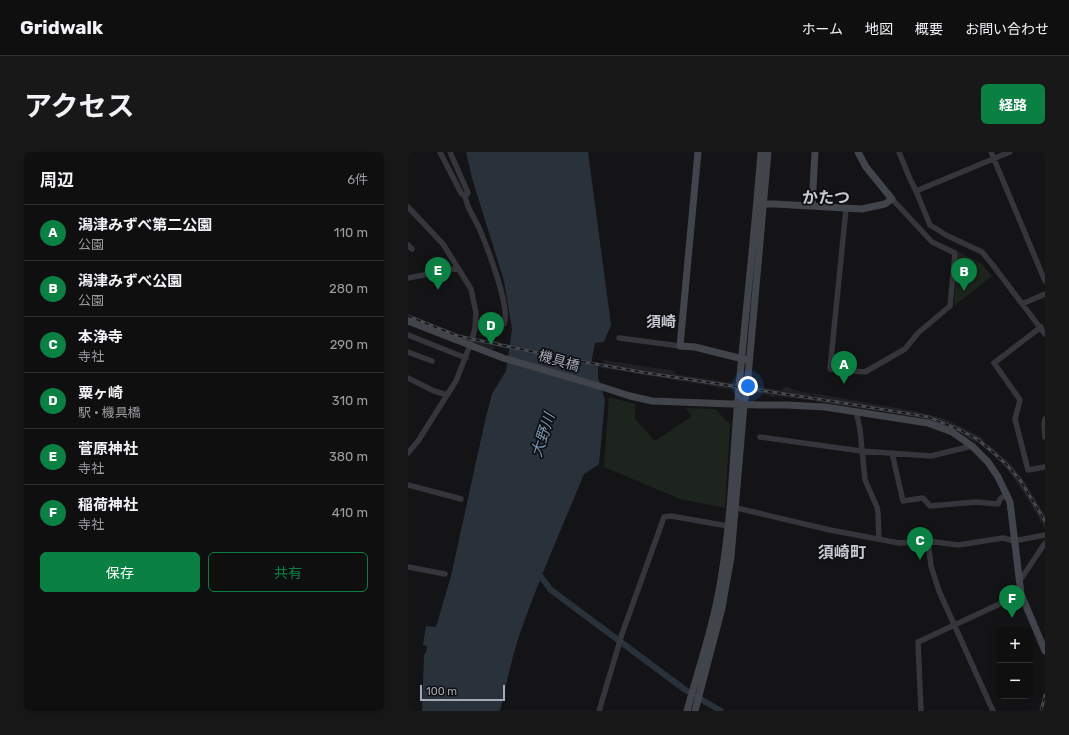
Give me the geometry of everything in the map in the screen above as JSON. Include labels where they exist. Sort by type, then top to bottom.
[{"type":"street","points":[[440,152],[461,193],[465,196]]},
{"type":"street","points":[[450,152],[468,193],[465,196],[466,204],[480,229],[492,260],[500,284],[506,320],[504,324],[476,324]]},
{"type":"street","points":[[680,346],[698,152]]},
{"type":"street","points":[[760,203],[761,152]]},
{"type":"street","points":[[692,710],[700,693],[722,608],[731,557],[733,506],[741,404],[760,203],[768,152]]},
{"type":"street","points":[[812,206],[815,152]]},
{"type":"street","points":[[846,209],[830,369],[865,372],[905,349],[918,333],[950,306],[954,253],[932,242],[866,167],[858,152]]},
{"type":"street","points":[[899,152],[930,225],[946,235],[982,252],[1045,334]]},
{"type":"street","points":[[991,152],[1045,281]]},
{"type":"street","points":[[916,191],[1010,152]]},
{"type":"street","points":[[760,203],[862,209],[885,204],[892,198]]},
{"type":"street","points":[[408,207],[443,244],[471,288],[476,314],[476,324],[471,345],[456,381],[418,441],[408,453]]},
{"type":"street","points":[[408,278],[458,268]]},
{"type":"street","points":[[1022,304],[1045,294]]},
{"type":"street","name":"機具橋","points":[[408,321],[503,358],[630,396],[652,401],[825,407],[928,423],[952,432],[972,446],[988,462],[1007,494],[1010,502],[1021,594],[1045,651]]},
{"type":"street","points":[[1041,327],[994,363],[1020,400],[1015,419],[1028,470],[1045,467]]},
{"type":"street","points":[[408,335],[466,358]]},
{"type":"street","points":[[620,338],[695,347],[746,360]]},
{"type":"street","points":[[408,352],[432,361]]},
{"type":"street","points":[[408,378],[434,391],[447,395]]},
{"type":"street","points":[[856,412],[860,429],[865,480],[877,506],[879,540]]},
{"type":"street","points":[[1045,419],[1045,437]]},
{"type":"street","points":[[760,437],[863,452],[931,456],[972,446]]},
{"type":"street","points":[[892,453],[903,501],[923,498],[930,506],[976,502],[998,504],[1000,499],[1007,494]]},
{"type":"street","points":[[408,485],[461,499]]},
{"type":"street","points":[[692,710],[690,700],[715,609],[721,579],[728,526],[733,506]]},
{"type":"street","points":[[733,506],[830,530],[898,543],[928,541],[958,545],[1003,538],[1014,541],[1045,535]]},
{"type":"street","points":[[599,711],[622,634],[664,517],[671,516],[728,526]]},
{"type":"street","points":[[928,541],[931,566],[939,591],[994,711]]},
{"type":"street","points":[[1019,582],[1045,543]]},
{"type":"street","points":[[408,567],[445,574]]},
{"type":"street","points":[[921,711],[918,642],[1021,594]]},
{"type":"shaded area","points":[[958,252],[981,263],[992,276],[954,306]]},
{"type":"shaded area","points":[[408,315],[475,339],[500,341],[500,345],[508,346],[508,349],[494,346],[493,351],[475,344],[474,342],[458,338],[408,318]]},
{"type":"shaded area","points":[[509,347],[603,365],[604,360],[675,371],[675,374],[782,390],[786,386],[798,391],[810,393],[815,401],[776,396],[773,397],[751,391],[717,388],[602,368],[602,366]]},
{"type":"shaded area","points":[[812,393],[909,410],[939,417],[983,438],[987,449],[977,441],[976,443],[956,430],[927,418],[817,402]]},
{"type":"shaded area","points":[[609,397],[635,404],[635,419],[655,441],[692,416],[685,408],[715,409],[730,424],[725,508],[680,499],[604,467]]},
{"type":"shaded area","points":[[987,443],[1010,463],[1025,482],[1045,515],[1045,529],[1024,493],[1005,467],[992,454]]},
{"type":"water","name":"大野川","points":[[466,152],[588,152],[611,325],[604,342],[595,343],[591,364],[598,366],[598,377],[605,400],[599,464],[584,474],[538,585],[510,666],[500,711],[422,711],[424,655],[426,653],[427,646],[423,645],[426,626],[436,627],[451,576],[492,394],[506,371],[512,329],[504,281],[472,178]]},
{"type":"waterway","points":[[541,577],[551,590],[684,689],[721,711]]},
{"type":"railway","points":[[408,316],[458,336],[573,360],[928,417],[960,430],[977,439],[995,454],[1020,480],[1045,521]]},
{"type":"railway","points":[[1041,711],[1045,695]]},
{"type":"place","name":"菅原神社","points":[[438,290]]},
{"type":"place","name":"潟津みずべ公園","points":[[964,291]]},
{"type":"place","name":"粟ヶ崎","points":[[491,345]]},
{"type":"place","name":"潟津みずべ第二公園","points":[[844,384]]},
{"type":"place","name":"本浄寺","points":[[920,560]]},
{"type":"place","name":"稲荷神社","points":[[1012,618]]},
{"type":"district","name":"かたつ","points":[[826,197]]},
{"type":"district","name":"須崎","points":[[661,322]]},
{"type":"district","name":"須崎町","points":[[842,552]]}]
